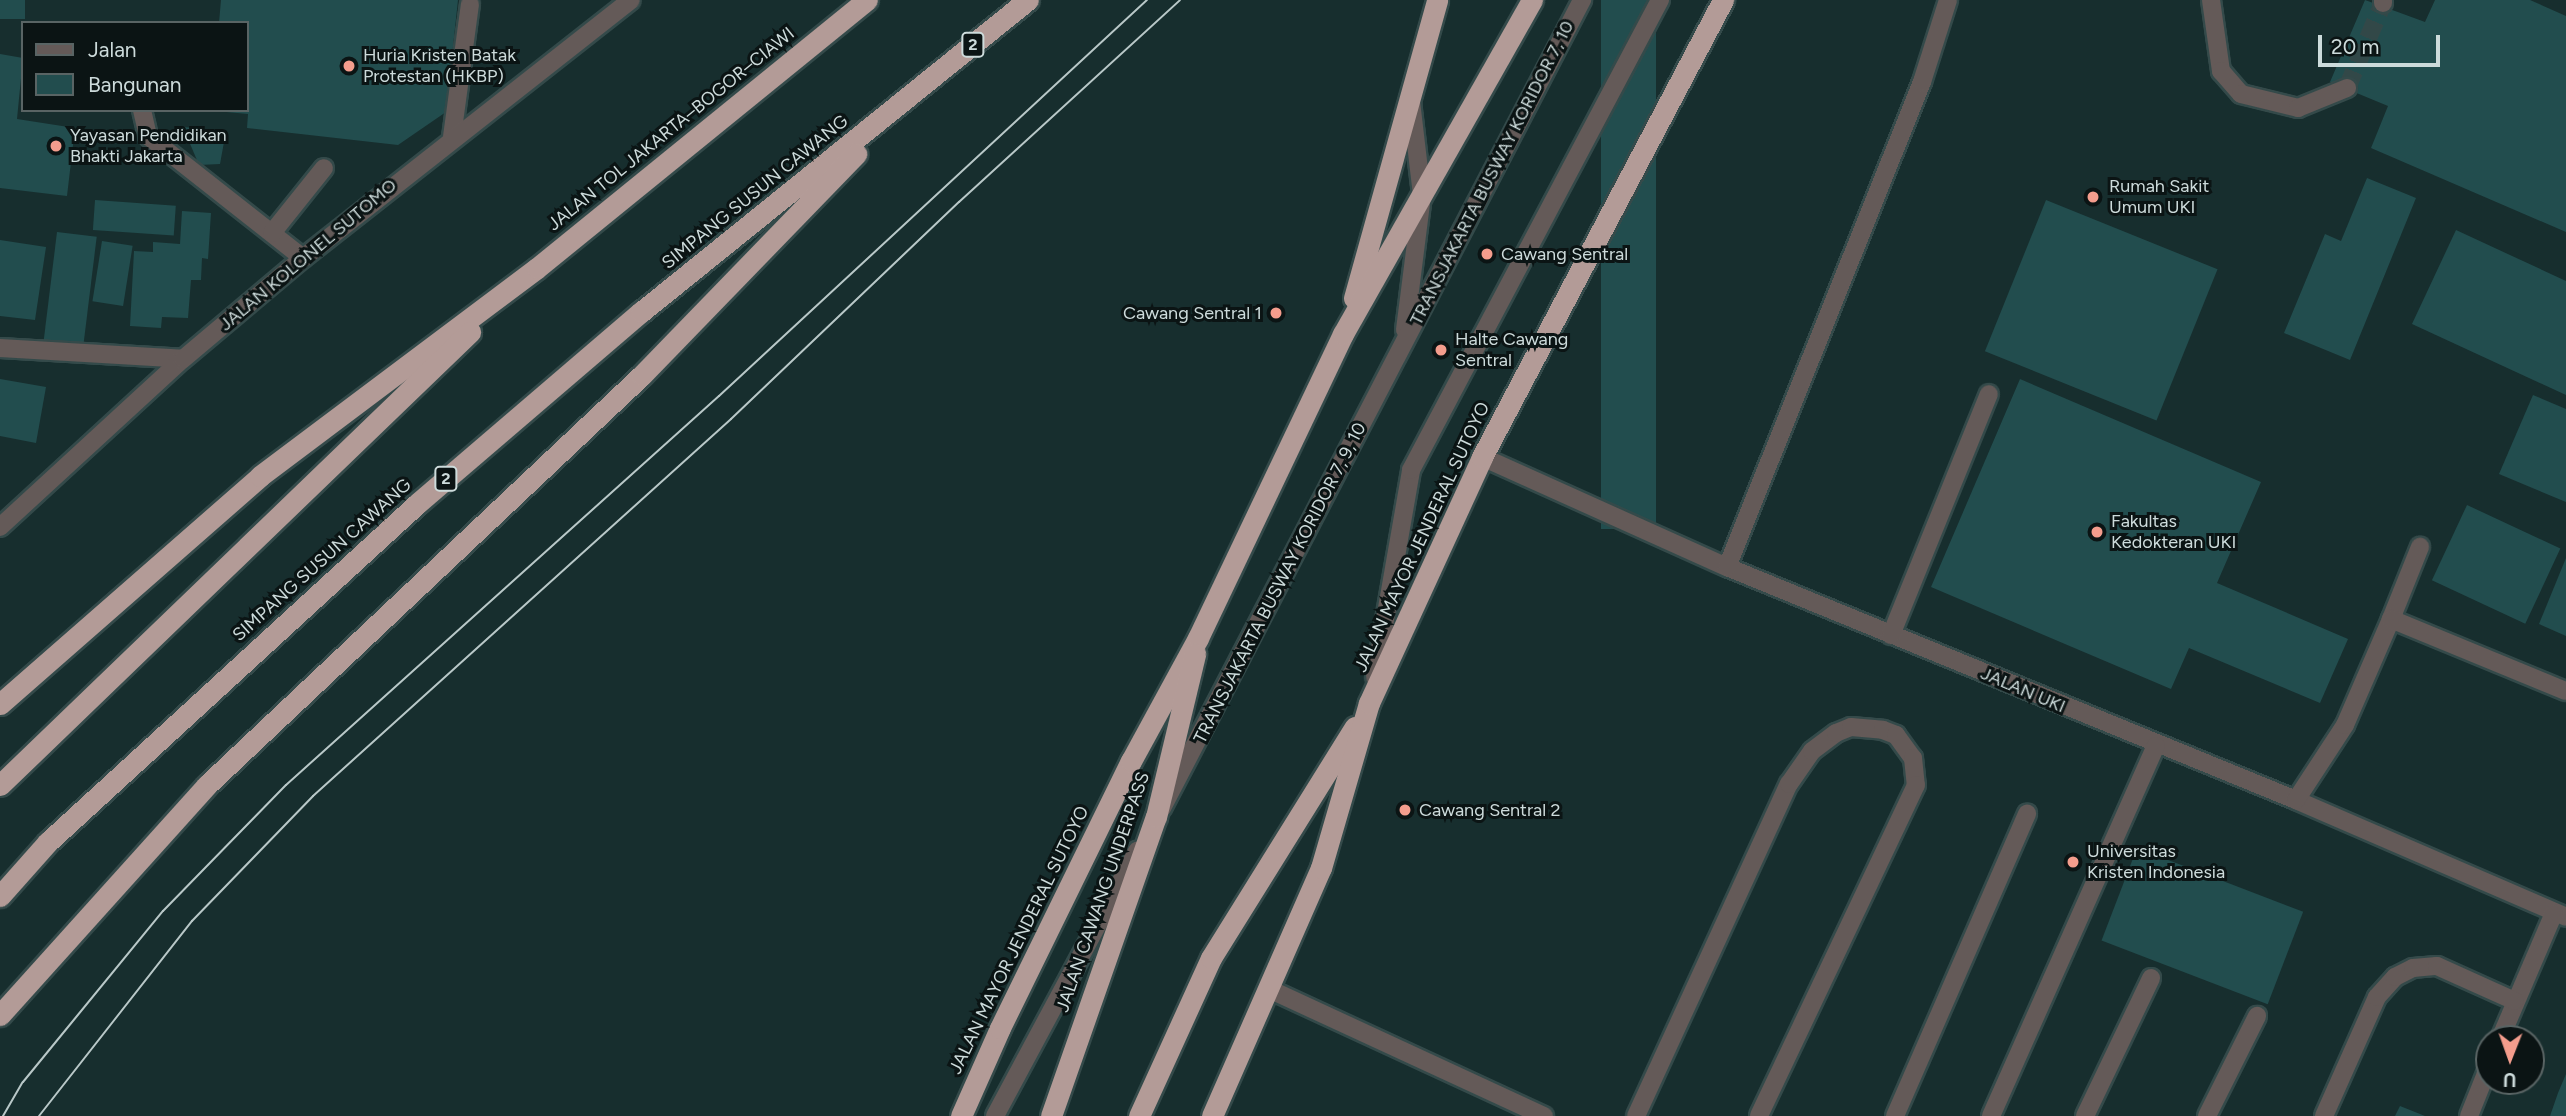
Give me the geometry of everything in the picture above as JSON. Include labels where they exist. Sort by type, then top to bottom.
[{"type":"highway","name":"JALAN TOL JAKARTA–BOGOR–CIAWI","points":[[537,268],[867,0]]},
{"type":"highway","name":"2","points":[[919,90],[1028,0]]},
{"type":"highway","name":"JALAN MAYOR JENDERAL SUTOYO","points":[[1343,334],[1437,0]]},
{"type":"highway","name":"JALAN MAYOR JENDERAL SUTOYO","points":[[961,1116],[1131,761],[1198,638],[1343,334],[1532,0]]},
{"type":"highway","name":"JALAN MAYOR JENDERAL SUTOYO","points":[[1212,1116],[1321,868],[1369,703],[1482,457],[1723,0]]},
{"type":"highway","points":[[0,1015],[207,785],[642,375],[919,90]]},
{"type":"highway","name":"SIMPANG SUSUN CAWANG","points":[[0,896],[48,842],[418,503],[641,312],[919,90]]},
{"type":"highway","points":[[0,704],[260,476],[537,268]]},
{"type":"highway","points":[[0,785],[537,268]]},
{"type":"highway","name":"JALAN CAWANG UNDERPASS","points":[[1051,1116],[1156,817],[1198,638]]},
{"type":"highway","points":[[1139,1116],[1211,958],[1369,703]]},
{"type":"street","name":"JALAN KOLONEL SUTOMO","points":[[0,527],[183,359],[303,258],[452,137],[631,0]]},
{"type":"street","name":"TRANSJAKARTA BUSWAY KORIDOR 7, 10","points":[[1402,347],[1582,0]]},
{"type":"street","points":[[1369,703],[1411,470],[1660,0]]},
{"type":"street","points":[[1727,567],[1922,82],[1948,0]]},
{"type":"street","points":[[2211,0],[2221,71],[2241,94],[2298,108],[2347,88]]},
{"type":"street","points":[[452,137],[470,4]]},
{"type":"street","points":[[1402,347],[1422,195],[1411,99]]},
{"type":"street","points":[[142,112],[148,136],[303,258]]},
{"type":"street","points":[[272,233],[324,168]]},
{"type":"street","name":"TRANSJAKARTA BUSWAY KORIDOR 7, 9, 10","points":[[995,1116],[1156,817],[1185,771],[1301,539],[1402,347]]},
{"type":"street","points":[[0,348],[183,359]]},
{"type":"street","points":[[1891,635],[1989,394]]},
{"type":"street","name":"JALAN UKI","points":[[1482,457],[1727,567],[2156,746],[2296,800],[2560,915]]},
{"type":"street","points":[[2296,800],[2345,725],[2420,547]]},
{"type":"street","points":[[2391,619],[2566,691]]},
{"type":"street","points":[[1636,1116],[1789,785],[1812,751],[1836,733],[1850,727],[1883,730],[1896,735],[1913,758],[1916,785],[1759,1116]]},
{"type":"street","points":[[1991,1116],[2156,746]]},
{"type":"street","points":[[1895,1116],[2027,814]]},
{"type":"street","points":[[2506,1025],[2515,1001],[2560,915]]},
{"type":"street","points":[[2324,1116],[2377,996],[2395,977],[2413,968],[2437,966],[2515,1001]]},
{"type":"street","points":[[2085,1116],[2151,978]]},
{"type":"street","points":[[1269,989],[1545,1116]]},
{"type":"street","points":[[2207,1116],[2257,1016]]},
{"type":"street","points":[[2469,1116],[2477,1095]]},
{"type":"building","points":[[0,0],[25,0],[25,19],[0,19]]},
{"type":"building","name":"Huria Kristen Batak Protestan (HKBP)","points":[[221,0],[458,0],[446,112],[398,145],[247,128],[248,114],[226,112],[248,112],[248,21],[219,21]]},
{"type":"building","points":[[1601,0],[1656,0],[1656,529],[1601,529]]},
{"type":"building","points":[[2365,0],[2425,22],[2435,0],[2530,0],[2566,16],[2566,232],[2371,148],[2388,106],[2330,82]]},
{"type":"building","points":[[0,54],[21,58],[17,119],[75,128],[67,196],[0,188]]},
{"type":"building","points":[[183,127],[226,131],[220,164],[199,165]]},
{"type":"building","points":[[2367,178],[2416,198],[2350,360],[2284,333],[2325,234],[2341,241]]},
{"type":"building","points":[[95,200],[176,206],[174,236],[93,230]]},
{"type":"building","points":[[2046,200],[2218,269],[2156,420],[1985,351]]},
{"type":"building","points":[[182,211],[211,213],[208,259],[202,258],[201,280],[191,280],[188,318],[162,317],[161,328],[130,326],[134,251],[153,252],[153,242],[180,244]]},
{"type":"building","points":[[2456,230],[2566,281],[2566,395],[2412,324]]},
{"type":"building","points":[[57,232],[97,237],[83,352],[43,347]]},
{"type":"building","points":[[0,240],[46,247],[35,320],[0,316]]},
{"type":"building","points":[[102,241],[133,246],[123,306],[92,301]]},
{"type":"building","points":[[0,379],[46,387],[36,443],[0,436]]},
{"type":"building","name":"Fakultas Kedokteran UKI","points":[[2020,379],[2261,482],[2217,583],[2348,639],[2320,703],[2189,648],[2171,689],[1931,587]]},
{"type":"building","points":[[2533,395],[2566,409],[2566,502],[2499,474]]},
{"type":"building","points":[[2467,505],[2560,549],[2525,624],[2432,580]]},
{"type":"building","points":[[2566,558],[2566,636],[2539,624]]},
{"type":"building","points":[[2137,848],[2303,912],[2268,1004],[2102,940]]},
{"type":"building","points":[[2566,1074],[2566,1116],[2550,1116],[2558,1093]]},
{"type":"building","points":[[2400,1106],[2425,1116],[2395,1116]]},
{"type":"tunnel","points":[[2347,88],[2383,3]]},
{"type":"tram line","points":[[3,1116],[23,1082],[163,911],[286,785],[719,396],[1147,0]]},
{"type":"tram line","points":[[39,1116],[192,921],[313,796],[731,419],[959,202],[1180,0]]},
{"type":"place","name":"Huria Kristen Batak Protestan (HKBP)","points":[[349,66]]},
{"type":"place","name":"Yayasan Pendidikan Bhakti Jakarta","points":[[56,146]]},
{"type":"place","name":"Rumah Sakit Umum UKI","points":[[2093,197]]},
{"type":"place","name":"Cawang Sentral","points":[[1487,254]]},
{"type":"place","name":"Cawang Sentral 1","points":[[1276,313]]},
{"type":"place","name":"Halte Cawang Sentral","points":[[1441,350]]},
{"type":"place","name":"Fakultas Kedokteran UKI","points":[[2097,532]]},
{"type":"place","name":"Cawang Sentral 2","points":[[1405,810]]},
{"type":"place","name":"Universitas Kristen Indonesia","points":[[2073,862]]}]
